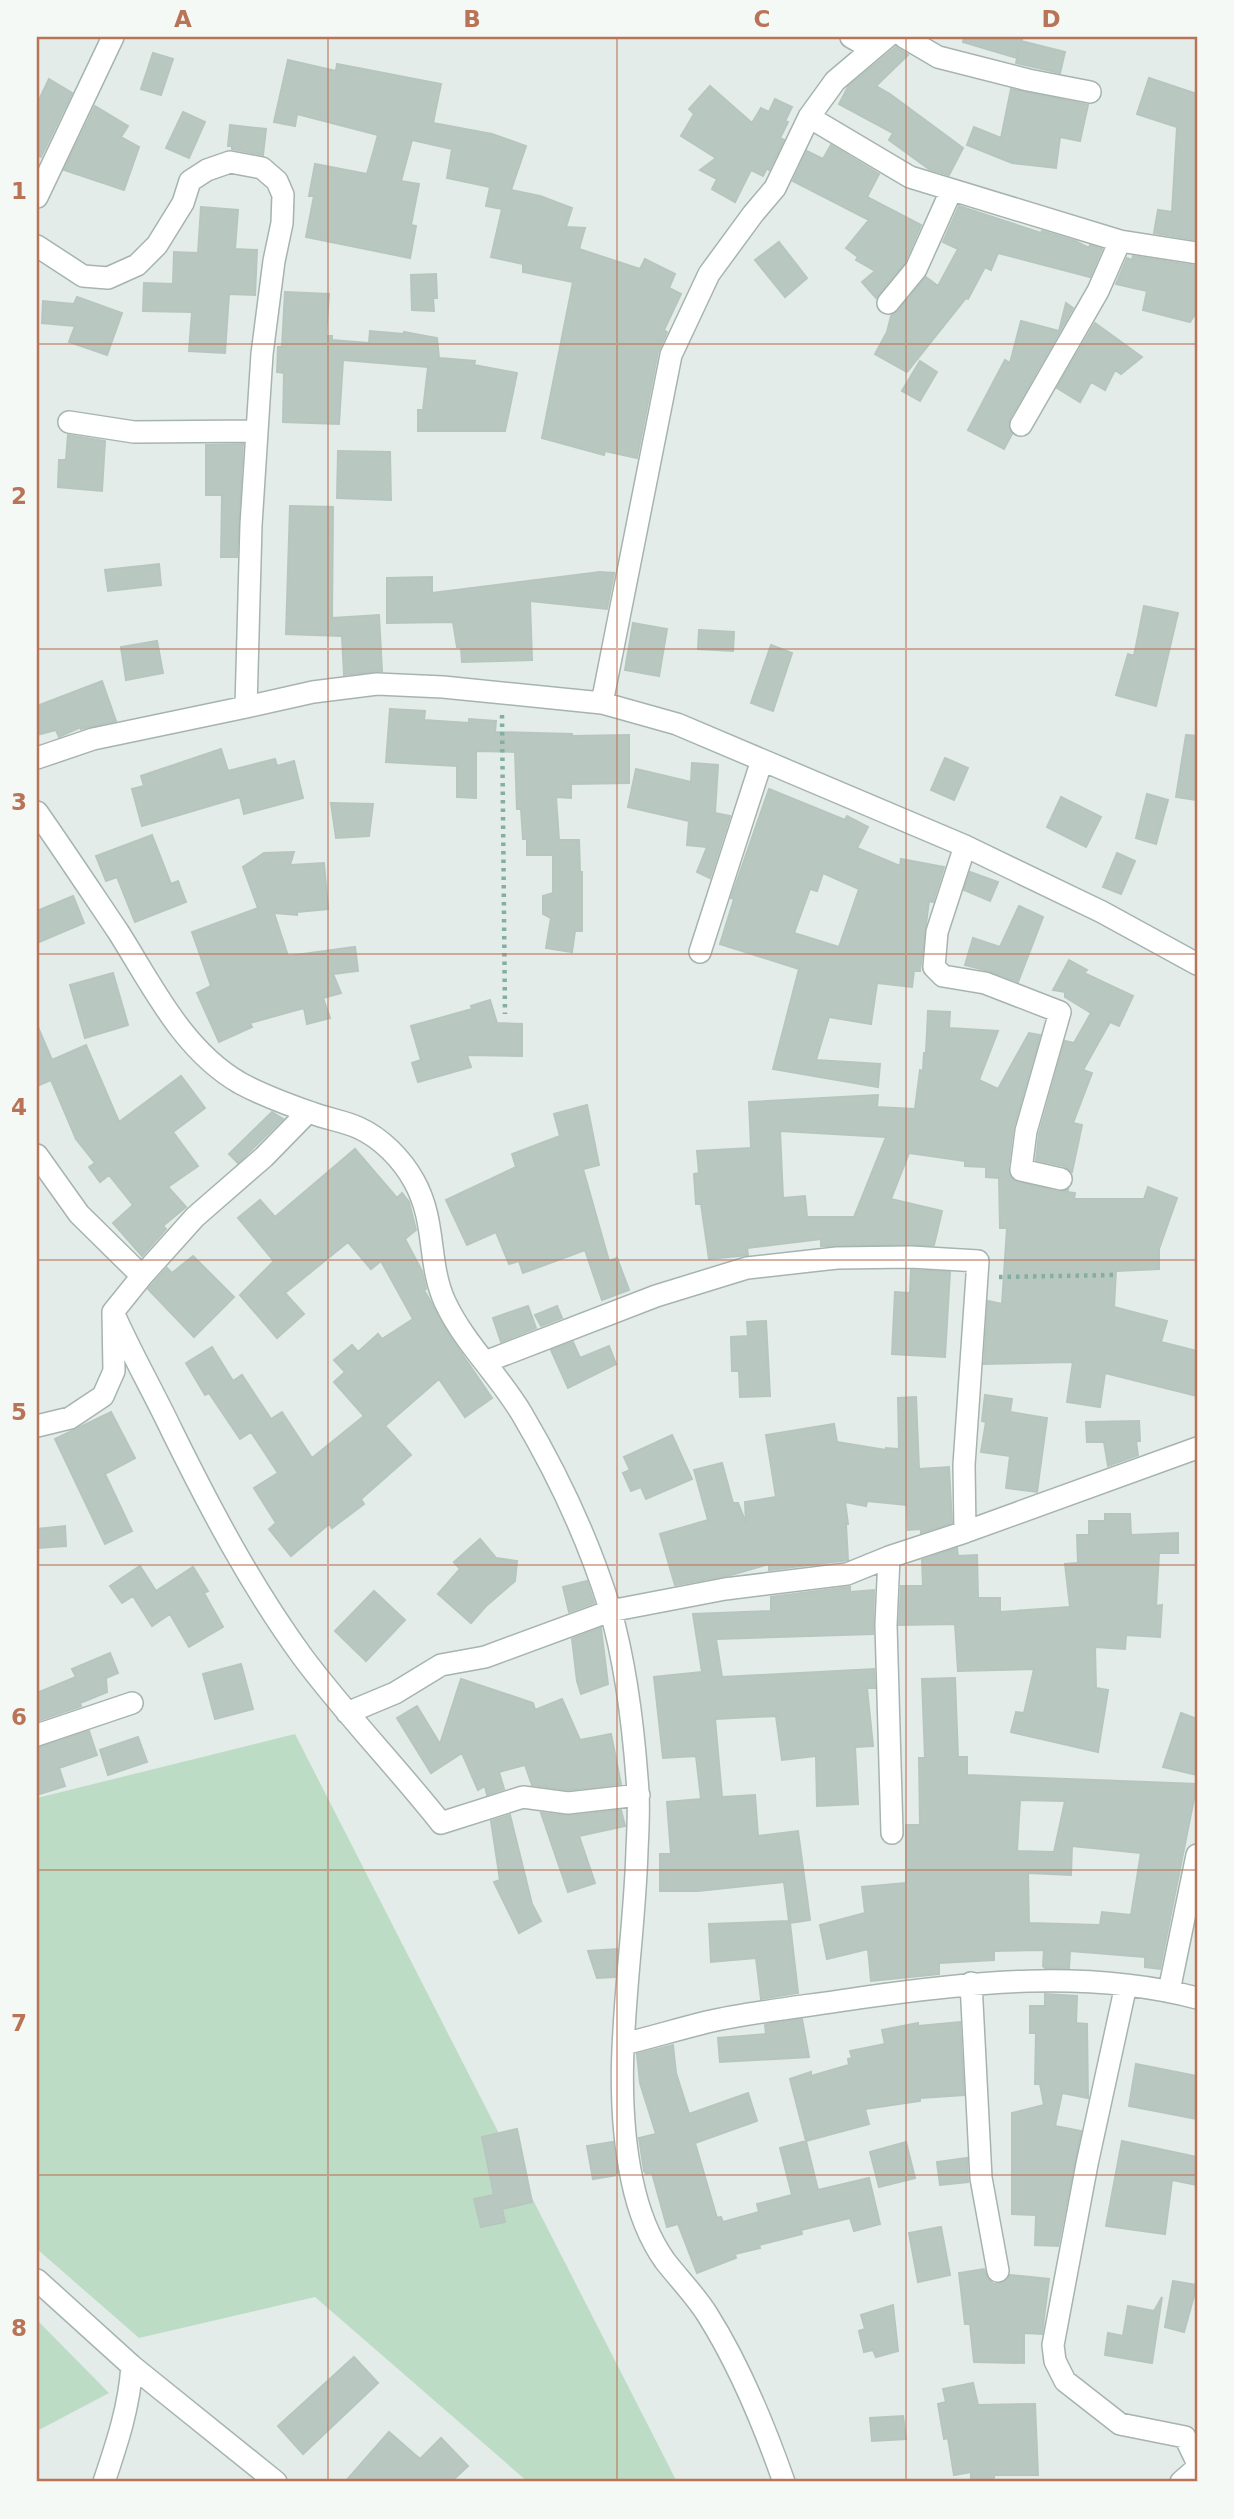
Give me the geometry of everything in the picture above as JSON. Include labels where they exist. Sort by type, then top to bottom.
[{"type":"street","points":[[37,197],[113,37]]},
{"type":"street","points":[[851,37],[880,43]]},
{"type":"street","points":[[904,37],[938,57],[1028,80],[1090,92]]},
{"type":"street","points":[[602,703],[671,355],[709,274],[752,214],[775,188],[809,117],[835,81],[880,43]]},
{"type":"street","points":[[809,117],[910,177],[1120,241],[1197,253]]},
{"type":"street","points":[[37,246],[83,276],[108,278],[137,265],[157,245],[183,203],[190,181],[207,170],[230,162],[262,168],[277,181],[283,195],[282,223],[274,261],[262,354],[251,525],[246,708]]},
{"type":"street","points":[[888,303],[916,269],[951,191]]},
{"type":"street","points":[[1021,425],[1098,291],[1120,241]]},
{"type":"street","points":[[69,422],[134,432],[257,431]]},
{"type":"street","points":[[37,758],[93,739],[313,692],[377,684],[602,703],[677,724],[965,846],[1102,912],[1197,964]]},
{"type":"street","points":[[701,952],[762,760]]},
{"type":"street","points":[[37,813],[183,1034],[239,1082],[308,1112],[361,1128],[398,1157],[413,1178],[426,1206],[436,1279],[445,1303],[514,1400],[547,1455],[583,1535],[610,1611],[631,1714],[639,1795],[622,2077],[628,2159],[644,2224],[662,2256],[706,2312],[728,2351],[785,2482]]},
{"type":"street","points":[[965,846],[937,932],[934,967],[943,976],[985,983],[1060,1012],[1020,1160],[1021,1170],[1060,1179]]},
{"type":"street","points":[[37,1426],[70,1418],[103,1396],[114,1371],[113,1312],[195,1217],[264,1157],[308,1112]]},
{"type":"street","points":[[37,1155],[79,1214],[142,1276]]},
{"type":"street","points":[[485,1362],[656,1296],[747,1268],[837,1258],[911,1257],[978,1261],[964,1465],[965,1532]]},
{"type":"street","points":[[113,1312],[197,1482],[263,1599],[301,1655],[346,1713],[441,1823],[523,1797],[568,1803],[639,1795]]},
{"type":"street","points":[[346,1713],[395,1693],[441,1665],[485,1657],[610,1611],[725,1589],[847,1574],[1197,1448]]},
{"type":"street","points":[[889,1557],[886,1625],[892,1833]]},
{"type":"street","points":[[37,1735],[132,1703]]},
{"type":"street","points":[[1169,1991],[1197,1855]]},
{"type":"street","points":[[624,2044],[708,2022],[971,1983],[1040,1980],[1126,1985],[1197,1998]]},
{"type":"street","points":[[971,1983],[981,2178],[998,2271]]},
{"type":"street","points":[[1126,1985],[1087,2164],[1053,2345],[1055,2361],[1065,2381],[1120,2424],[1185,2437],[1197,2462]]},
{"type":"street","points":[[37,2280],[132,2367],[276,2482]]},
{"type":"street","points":[[104,2482],[122,2431],[130,2394],[132,2367]]},
{"type":"street","points":[[1181,2482],[1197,2468]]},
{"type":"path","points":[[502,693],[505,1014]]},
{"type":"path","points":[[977,1277],[1115,1275]]},
{"type":"green space","points":[[295,1734],[677,2482],[528,2482],[315,2297],[139,2338],[37,2249],[37,1798]]},
{"type":"green space","points":[[37,2320],[109,2393],[37,2431]]},
{"type":"building","points":[[964,37],[1023,37],[1021,41],[1065,52],[1060,73],[1016,63],[1019,50],[1017,58],[963,42]]},
{"type":"building","points":[[896,47],[908,55],[876,86],[963,148],[949,175],[929,169],[889,140],[893,133],[839,104],[848,87]]},
{"type":"building","points":[[153,53],[173,59],[161,95],[141,89]]},
{"type":"building","points":[[288,60],[336,71],[337,64],[441,84],[433,123],[492,134],[526,146],[511,190],[540,196],[572,208],[566,227],[585,228],[579,249],[640,269],[645,259],[675,274],[669,288],[681,294],[664,330],[667,332],[658,352],[637,458],[605,451],[604,455],[542,438],[573,282],[523,272],[523,264],[491,257],[502,209],[486,206],[490,187],[447,178],[452,149],[412,140],[401,181],[419,184],[411,225],[416,226],[410,258],[306,237],[314,196],[309,196],[315,164],[367,174],[378,135],[297,114],[295,126],[274,122]]},
{"type":"building","points":[[1149,78],[1197,94],[1197,240],[1154,233],[1158,210],[1172,212],[1177,127],[1137,114]]},
{"type":"building","points":[[49,79],[72,93],[41,157],[37,155],[37,104]]},
{"type":"building","points":[[710,86],[752,123],[761,108],[769,112],[775,99],[792,107],[780,138],[784,140],[769,170],[767,168],[763,176],[751,170],[735,202],[712,189],[717,179],[700,170],[716,158],[681,136],[694,114],[689,109]]},
{"type":"building","points":[[1011,89],[1088,105],[1080,141],[1060,137],[1056,168],[1012,163],[967,145],[974,127],[1001,138]]},
{"type":"building","points":[[95,106],[128,126],[121,137],[139,147],[124,190],[64,170]]},
{"type":"building","points":[[183,112],[205,122],[189,158],[166,148]]},
{"type":"building","points":[[230,125],[266,129],[263,155],[228,146]]},
{"type":"building","points":[[831,145],[879,174],[867,197],[921,225],[905,262],[876,298],[862,282],[875,271],[856,260],[858,257],[846,248],[869,220],[793,181],[807,151],[823,159]]},
{"type":"building","points":[[959,206],[1041,233],[1042,231],[1075,241],[1089,248],[1090,245],[1102,249],[1090,277],[998,253],[991,270],[985,267],[968,299],[966,298],[907,372],[875,354],[887,332],[891,316],[926,277],[938,286],[958,249],[943,242]]},
{"type":"building","points":[[201,207],[238,210],[235,249],[257,250],[255,295],[229,294],[225,353],[189,351],[192,312],[143,311],[144,283],[173,284],[174,252],[198,253]]},
{"type":"building","points":[[779,242],[807,278],[785,297],[755,260]]},
{"type":"building","points":[[1133,256],[1197,266],[1197,311],[1190,322],[1143,310],[1147,291],[1116,284],[1127,258],[1132,260]]},
{"type":"building","points":[[436,274],[437,298],[433,298],[434,311],[412,310],[411,275]]},
{"type":"building","points":[[285,292],[329,294],[326,336],[332,336],[332,340],[369,343],[370,331],[404,332],[437,338],[439,358],[475,361],[474,365],[517,373],[505,431],[418,431],[418,410],[423,410],[428,367],[343,360],[339,424],[283,422],[284,373],[277,372],[278,347],[282,347]]},
{"type":"building","points":[[77,297],[122,313],[107,355],[69,342],[75,326],[42,323],[43,301],[74,304]]},
{"type":"building","points":[[1066,303],[1073,308],[1010,418],[1008,426],[1012,434],[1004,449],[968,430],[1005,360],[1010,363],[1021,321],[1059,331]]},
{"type":"building","points":[[1095,323],[1142,357],[1121,374],[1115,370],[1105,390],[1091,382],[1080,402],[1057,388]]},
{"type":"building","points":[[920,361],[937,372],[920,401],[902,391]]},
{"type":"building","points":[[68,435],[105,441],[102,491],[58,487],[59,460],[66,460]]},
{"type":"building","points":[[243,444],[237,557],[221,557],[222,495],[206,495],[206,445]]},
{"type":"building","points":[[338,451],[390,452],[391,500],[337,498]]},
{"type":"building","points":[[290,506],[333,507],[332,618],[379,615],[382,671],[344,675],[342,636],[286,634]]},
{"type":"building","points":[[159,564],[161,585],[108,591],[105,570]]},
{"type":"building","points":[[600,572],[614,573],[607,609],[530,601],[532,660],[462,662],[461,647],[457,647],[453,622],[387,623],[387,578],[432,577],[432,593]]},
{"type":"building","points":[[1144,606],[1178,613],[1156,706],[1116,695],[1128,654],[1134,656]]},
{"type":"building","points":[[633,623],[667,629],[659,676],[625,670]]},
{"type":"building","points":[[699,630],[734,632],[733,651],[698,649]]},
{"type":"building","points":[[157,641],[163,673],[126,680],[121,647]]},
{"type":"building","points":[[771,645],[792,653],[773,711],[751,703]]},
{"type":"building","points":[[102,681],[116,721],[81,727],[59,737],[56,730],[37,735],[37,706]]},
{"type":"building","points":[[390,709],[425,711],[424,720],[469,723],[469,719],[496,721],[495,732],[572,736],[629,735],[629,783],[571,784],[571,798],[556,797],[559,840],[579,840],[582,931],[575,931],[572,952],[546,948],[551,918],[543,914],[543,896],[553,893],[553,855],[527,855],[521,809],[517,809],[515,752],[476,751],[476,798],[457,797],[457,766],[386,762]]},
{"type":"building","points":[[1186,735],[1197,736],[1197,800],[1176,797]]},
{"type":"building","points":[[221,749],[228,771],[275,759],[277,766],[294,761],[303,798],[244,814],[240,797],[142,826],[132,789],[144,786],[141,776]]},
{"type":"building","points":[[945,758],[968,768],[954,800],[931,790]]},
{"type":"building","points":[[692,763],[718,765],[715,813],[730,816],[710,878],[697,872],[707,847],[687,845],[689,821],[628,807],[636,769],[691,782]]},
{"type":"building","points":[[769,789],[845,820],[847,816],[868,827],[857,848],[900,866],[901,859],[944,867],[933,902],[929,901],[920,971],[914,971],[912,987],[877,983],[871,1024],[829,1017],[816,1060],[880,1064],[878,1087],[773,1069],[799,969],[720,944],[734,899],[731,898]],"holes":[[[823,873],[859,889],[839,947],[794,933],[810,889],[817,891]]]},
{"type":"building","points":[[1147,794],[1168,800],[1156,844],[1136,838]]},
{"type":"building","points":[[1061,797],[1101,817],[1086,847],[1047,827]]},
{"type":"building","points":[[331,803],[373,804],[369,836],[336,838]]},
{"type":"building","points":[[152,835],[171,884],[178,881],[186,902],[135,922],[117,877],[106,881],[96,856]]},
{"type":"building","points":[[294,852],[290,865],[324,863],[328,909],[297,912],[297,915],[274,913],[288,956],[355,947],[358,971],[333,974],[341,993],[323,998],[330,1018],[307,1024],[304,1008],[250,1023],[252,1027],[219,1042],[197,993],[211,986],[192,932],[258,908],[243,867],[264,853]]},
{"type":"building","points":[[1117,853],[1135,861],[1121,894],[1103,887]]},
{"type":"building","points":[[970,872],[998,882],[990,901],[964,890]]},
{"type":"building","points":[[73,896],[84,923],[37,943],[37,911]]},
{"type":"building","points":[[1019,906],[1043,917],[1018,982],[965,965],[973,938],[1000,947]]},
{"type":"building","points":[[1069,960],[1087,970],[1084,973],[1133,996],[1119,1026],[1110,1022],[1083,1070],[1092,1073],[1073,1123],[1082,1125],[1072,1172],[1064,1166],[1036,1160],[1039,1134],[1065,1041],[1074,1043],[1091,1013],[1065,997],[1065,992],[1053,990]]},
{"type":"building","points":[[113,973],[128,1025],[85,1038],[70,985]]},
{"type":"building","points":[[490,1000],[497,1023],[522,1024],[522,1056],[467,1055],[471,1067],[418,1082],[412,1063],[421,1060],[411,1026],[472,1009],[471,1006]]},
{"type":"building","points":[[928,1011],[950,1012],[949,1028],[998,1031],[979,1080],[998,1089],[1029,1033],[1040,1035],[1013,1129],[1008,1168],[1013,1180],[1058,1192],[1068,1190],[1067,1192],[1075,1193],[1074,1199],[1144,1199],[1148,1187],[1177,1198],[1159,1249],[1159,1269],[1116,1271],[1114,1307],[1167,1321],[1161,1342],[1197,1351],[1197,1396],[1105,1373],[1100,1407],[1067,1402],[1073,1362],[984,1364],[988,1301],[1002,1304],[1007,1228],[1000,1228],[999,1178],[986,1177],[986,1167],[965,1166],[965,1161],[909,1153],[891,1199],[942,1211],[934,1245],[821,1246],[821,1239],[747,1248],[748,1255],[709,1259],[701,1204],[696,1204],[694,1174],[699,1173],[697,1151],[751,1148],[749,1102],[878,1095],[877,1107],[915,1109],[920,1070],[923,1071]],"holes":[[[780,1131],[886,1137],[854,1217],[807,1217],[805,1196],[783,1198]]]},
{"type":"building","points":[[37,1025],[52,1060],[86,1045],[119,1122],[181,1076],[205,1108],[173,1132],[198,1166],[168,1187],[186,1207],[163,1226],[166,1229],[142,1256],[113,1223],[133,1205],[109,1175],[100,1182],[89,1167],[95,1163],[76,1139],[51,1080],[37,1086]]},
{"type":"building","points":[[587,1105],[599,1165],[583,1169],[609,1261],[617,1258],[629,1290],[602,1300],[585,1250],[523,1273],[519,1261],[509,1264],[496,1232],[467,1245],[446,1200],[516,1167],[512,1154],[560,1136],[554,1114]]},
{"type":"building","points":[[272,1112],[283,1119],[238,1163],[229,1154]]},
{"type":"building","points":[[355,1149],[397,1198],[402,1193],[409,1202],[416,1230],[405,1239],[422,1271],[424,1290],[451,1338],[492,1398],[465,1417],[439,1379],[385,1426],[411,1455],[361,1499],[364,1504],[332,1528],[329,1524],[291,1556],[269,1529],[276,1523],[254,1488],[278,1473],[251,1432],[240,1439],[209,1393],[205,1395],[186,1363],[212,1347],[233,1381],[242,1375],[271,1419],[282,1412],[312,1458],[364,1416],[334,1382],[345,1372],[334,1360],[352,1345],[358,1352],[378,1334],[382,1339],[413,1319],[381,1261],[371,1269],[348,1242],[285,1293],[304,1314],[277,1338],[240,1295],[274,1261],[238,1218],[260,1200],[275,1217]]},
{"type":"building","points":[[193,1256],[234,1297],[194,1337],[148,1289],[167,1268],[172,1273]]},
{"type":"building","points":[[911,1270],[950,1272],[945,1357],[892,1354],[895,1292],[910,1293]]},
{"type":"building","points":[[528,1306],[536,1328],[501,1342],[493,1318]]},
{"type":"building","points":[[557,1306],[562,1318],[541,1326],[535,1315]]},
{"type":"building","points":[[766,1321],[770,1396],[740,1397],[739,1371],[732,1371],[731,1337],[748,1336],[747,1322]]},
{"type":"building","points":[[573,1342],[580,1358],[609,1346],[616,1364],[568,1388],[551,1350]]},
{"type":"building","points":[[985,1395],[1012,1399],[1010,1412],[1047,1418],[1037,1492],[1006,1488],[1010,1456],[981,1452],[986,1422],[982,1421]]},
{"type":"building","points":[[916,1397],[919,1469],[949,1467],[952,1523],[921,1533],[921,1529],[908,1530],[907,1505],[867,1501],[866,1506],[845,1502],[848,1560],[769,1570],[769,1564],[731,1575],[675,1585],[660,1534],[708,1520],[694,1470],[722,1463],[733,1503],[738,1503],[746,1523],[745,1502],[776,1497],[766,1435],[834,1424],[837,1442],[886,1450],[899,1449],[898,1398]]},
{"type":"building","points":[[111,1412],[135,1458],[105,1474],[132,1531],[105,1544],[55,1439]]},
{"type":"building","points":[[1139,1421],[1140,1441],[1136,1441],[1138,1455],[1108,1466],[1104,1442],[1087,1442],[1086,1422]]},
{"type":"building","points":[[672,1435],[692,1479],[646,1499],[641,1487],[631,1491],[623,1473],[630,1470],[624,1457]]},
{"type":"building","points":[[1105,1514],[1130,1514],[1131,1535],[1178,1533],[1178,1553],[1159,1553],[1156,1606],[1162,1605],[1160,1637],[1126,1635],[1125,1649],[1095,1647],[1096,1688],[1108,1690],[1098,1752],[1011,1732],[1016,1712],[1024,1713],[1034,1669],[958,1671],[955,1624],[899,1625],[901,1586],[923,1586],[922,1560],[957,1548],[958,1556],[977,1555],[978,1598],[1000,1598],[1000,1612],[1070,1607],[1065,1564],[1078,1563],[1077,1535],[1089,1535],[1089,1521],[1105,1521]]},
{"type":"building","points":[[65,1526],[66,1546],[37,1548],[37,1529]]},
{"type":"building","points":[[480,1539],[496,1558],[517,1561],[515,1581],[471,1623],[438,1594],[460,1569],[454,1562]]},
{"type":"building","points":[[140,1566],[156,1591],[193,1567],[208,1591],[204,1593],[223,1627],[189,1647],[170,1614],[152,1626],[133,1596],[122,1603],[110,1586]]},
{"type":"building","points":[[587,1581],[594,1603],[569,1612],[563,1587]]},
{"type":"building","points":[[850,1587],[850,1592],[874,1590],[873,1634],[716,1639],[722,1677],[874,1669],[875,1688],[867,1688],[873,1746],[855,1747],[858,1804],[817,1806],[816,1756],[782,1760],[776,1716],[715,1719],[722,1797],[755,1795],[758,1836],[798,1831],[810,1920],[790,1923],[798,1993],[761,1999],[756,1958],[711,1962],[709,1924],[789,1921],[784,1882],[698,1891],[660,1891],[660,1854],[671,1854],[667,1802],[701,1799],[696,1756],[663,1758],[654,1677],[702,1672],[693,1614],[771,1611],[771,1597]]},
{"type":"building","points":[[374,1591],[405,1620],[366,1661],[335,1631]]},
{"type":"building","points":[[601,1628],[608,1684],[581,1694],[572,1639]]},
{"type":"building","points":[[110,1653],[118,1673],[106,1678],[107,1692],[80,1703],[81,1706],[37,1721],[37,1693],[76,1677],[72,1669]]},
{"type":"building","points":[[241,1664],[253,1709],[215,1719],[203,1674]]},
{"type":"building","points":[[955,1678],[958,1757],[967,1757],[967,1775],[1197,1784],[1160,1969],[1145,1967],[1145,1957],[1070,1951],[1069,1968],[1045,1968],[1044,1950],[994,1951],[994,1960],[939,1963],[939,1974],[871,1981],[868,1949],[827,1959],[820,1925],[865,1913],[862,1887],[906,1883],[906,1825],[920,1825],[919,1758],[925,1758],[922,1679]],"holes":[[[1020,1800],[1065,1801],[1054,1852],[1017,1851]],[[1072,1846],[1141,1853],[1131,1915],[1102,1912],[1100,1925],[1029,1923],[1028,1873],[1071,1875]]]},
{"type":"building","points":[[461,1679],[533,1703],[535,1710],[562,1699],[580,1740],[611,1734],[621,1784],[568,1790],[532,1785],[525,1765],[499,1772],[504,1789],[487,1795],[485,1786],[478,1790],[462,1753],[431,1773],[397,1718],[417,1706],[440,1744]]},
{"type":"building","points":[[1181,1713],[1197,1719],[1197,1775],[1163,1767]]},
{"type":"building","points":[[89,1731],[97,1755],[59,1768],[65,1786],[37,1795],[37,1748]]},
{"type":"building","points":[[138,1737],[147,1762],[108,1775],[100,1750]]},
{"type":"building","points":[[621,1810],[625,1826],[579,1836],[595,1883],[568,1892],[541,1813],[569,1816]]},
{"type":"building","points":[[510,1815],[532,1904],[541,1921],[519,1933],[494,1882],[500,1880],[491,1821]]},
{"type":"building","points":[[617,1949],[615,1977],[597,1978],[588,1951]]},
{"type":"building","points":[[1045,1994],[1077,1996],[1076,2023],[1087,2024],[1088,2098],[1062,2093],[1055,2126],[1081,2131],[1058,2246],[1035,2245],[1036,2215],[1012,2214],[1012,2113],[1044,2105],[1040,2084],[1035,2084],[1036,2033],[1030,2033],[1030,2006],[1045,2006]]},
{"type":"building","points":[[802,2019],[809,2057],[720,2062],[718,2038],[766,2034],[765,2025]]},
{"type":"building","points":[[960,2022],[964,2095],[920,2098],[920,2101],[865,2109],[869,2124],[806,2141],[790,2079],[849,2065],[848,2059],[852,2058],[850,2051],[885,2044],[882,2030],[918,2023],[918,2026]]},
{"type":"building","points":[[673,2045],[676,2073],[689,2114],[748,2093],[757,2121],[695,2143],[717,2218],[721,2217],[723,2222],[759,2212],[757,2204],[792,2195],[780,2148],[806,2141],[818,2190],[869,2178],[880,2224],[854,2231],[850,2218],[801,2230],[802,2234],[759,2245],[760,2248],[735,2254],[736,2258],[697,2273],[678,2224],[667,2227],[652,2173],[646,2174],[644,2171],[639,2138],[656,2134],[640,2083],[637,2054]]},
{"type":"building","points":[[1136,2064],[1197,2076],[1197,2119],[1129,2106]]},
{"type":"building","points":[[517,2129],[532,2202],[502,2209],[505,2222],[481,2227],[474,2199],[494,2195],[482,2137]]},
{"type":"building","points":[[1122,2141],[1197,2157],[1197,2185],[1172,2180],[1165,2234],[1106,2226]]},
{"type":"building","points":[[613,2142],[618,2175],[593,2179],[587,2146]]},
{"type":"building","points":[[906,2142],[915,2178],[879,2187],[870,2152]]},
{"type":"building","points":[[967,2158],[968,2182],[940,2185],[937,2162]]},
{"type":"building","points":[[941,2227],[950,2275],[918,2282],[909,2233]]},
{"type":"building","points":[[984,2269],[988,2279],[994,2284],[1006,2281],[1010,2275],[1049,2279],[1042,2334],[1024,2333],[1024,2363],[974,2362],[970,2324],[965,2324],[959,2273]]},
{"type":"building","points":[[1173,2281],[1197,2285],[1184,2332],[1165,2327]]},
{"type":"building","points":[[1162,2297],[1152,2363],[1105,2355],[1108,2333],[1123,2336],[1128,2306],[1154,2311]]},
{"type":"building","points":[[893,2305],[898,2351],[876,2357],[873,2350],[864,2352],[859,2331],[865,2329],[861,2315]]},
{"type":"building","points":[[354,2357],[378,2383],[303,2454],[278,2426]]},
{"type":"building","points":[[973,2383],[978,2405],[1035,2404],[1038,2475],[994,2475],[994,2482],[971,2482],[971,2472],[954,2475],[948,2438],[944,2439],[938,2404],[946,2402],[943,2389]]},
{"type":"building","points":[[903,2416],[906,2439],[872,2441],[870,2418]]},
{"type":"building","points":[[389,2432],[420,2459],[441,2438],[468,2466],[451,2482],[345,2482]]}]
